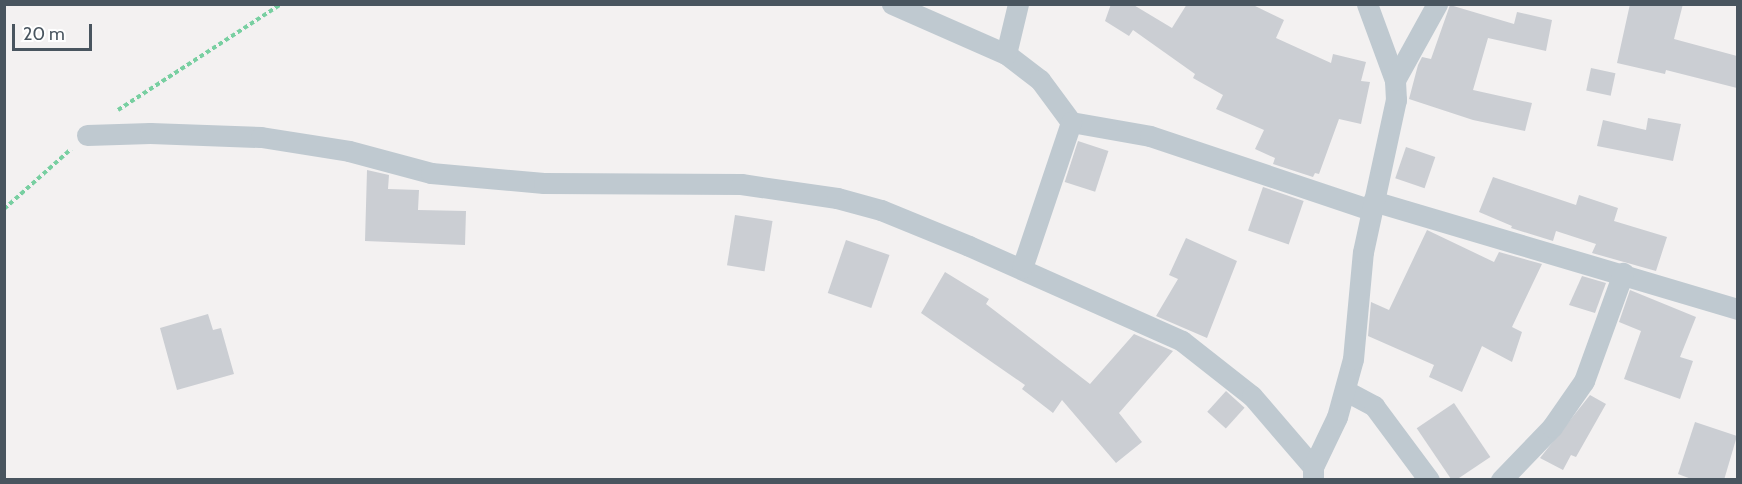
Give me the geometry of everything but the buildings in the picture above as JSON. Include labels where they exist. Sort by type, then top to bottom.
[{"type":"street","points":[[892,4],[1006,54],[1040,80],[1071,122],[1150,136],[1372,205],[1623,273],[1737,309]]},
{"type":"street","points":[[1006,54],[1018,4]]},
{"type":"street","points":[[1313,473],[1346,391],[1372,205],[1396,100],[1395,80],[1367,4]]},
{"type":"street","points":[[1395,80],[1437,4]]},
{"type":"street","points":[[1022,268],[1071,122]]},
{"type":"street","points":[[87,135],[261,137],[349,151],[431,173],[488,179],[618,185],[741,184],[792,190],[882,210],[1022,268],[1182,342],[1206,358],[1274,418],[1313,473]]},
{"type":"street","points":[[1501,480],[1552,426],[1584,381],[1623,273]]},
{"type":"street","points":[[1346,391],[1374,406],[1429,480]]},
{"type":"path","points":[[4,209],[116,112],[281,4]]}]
